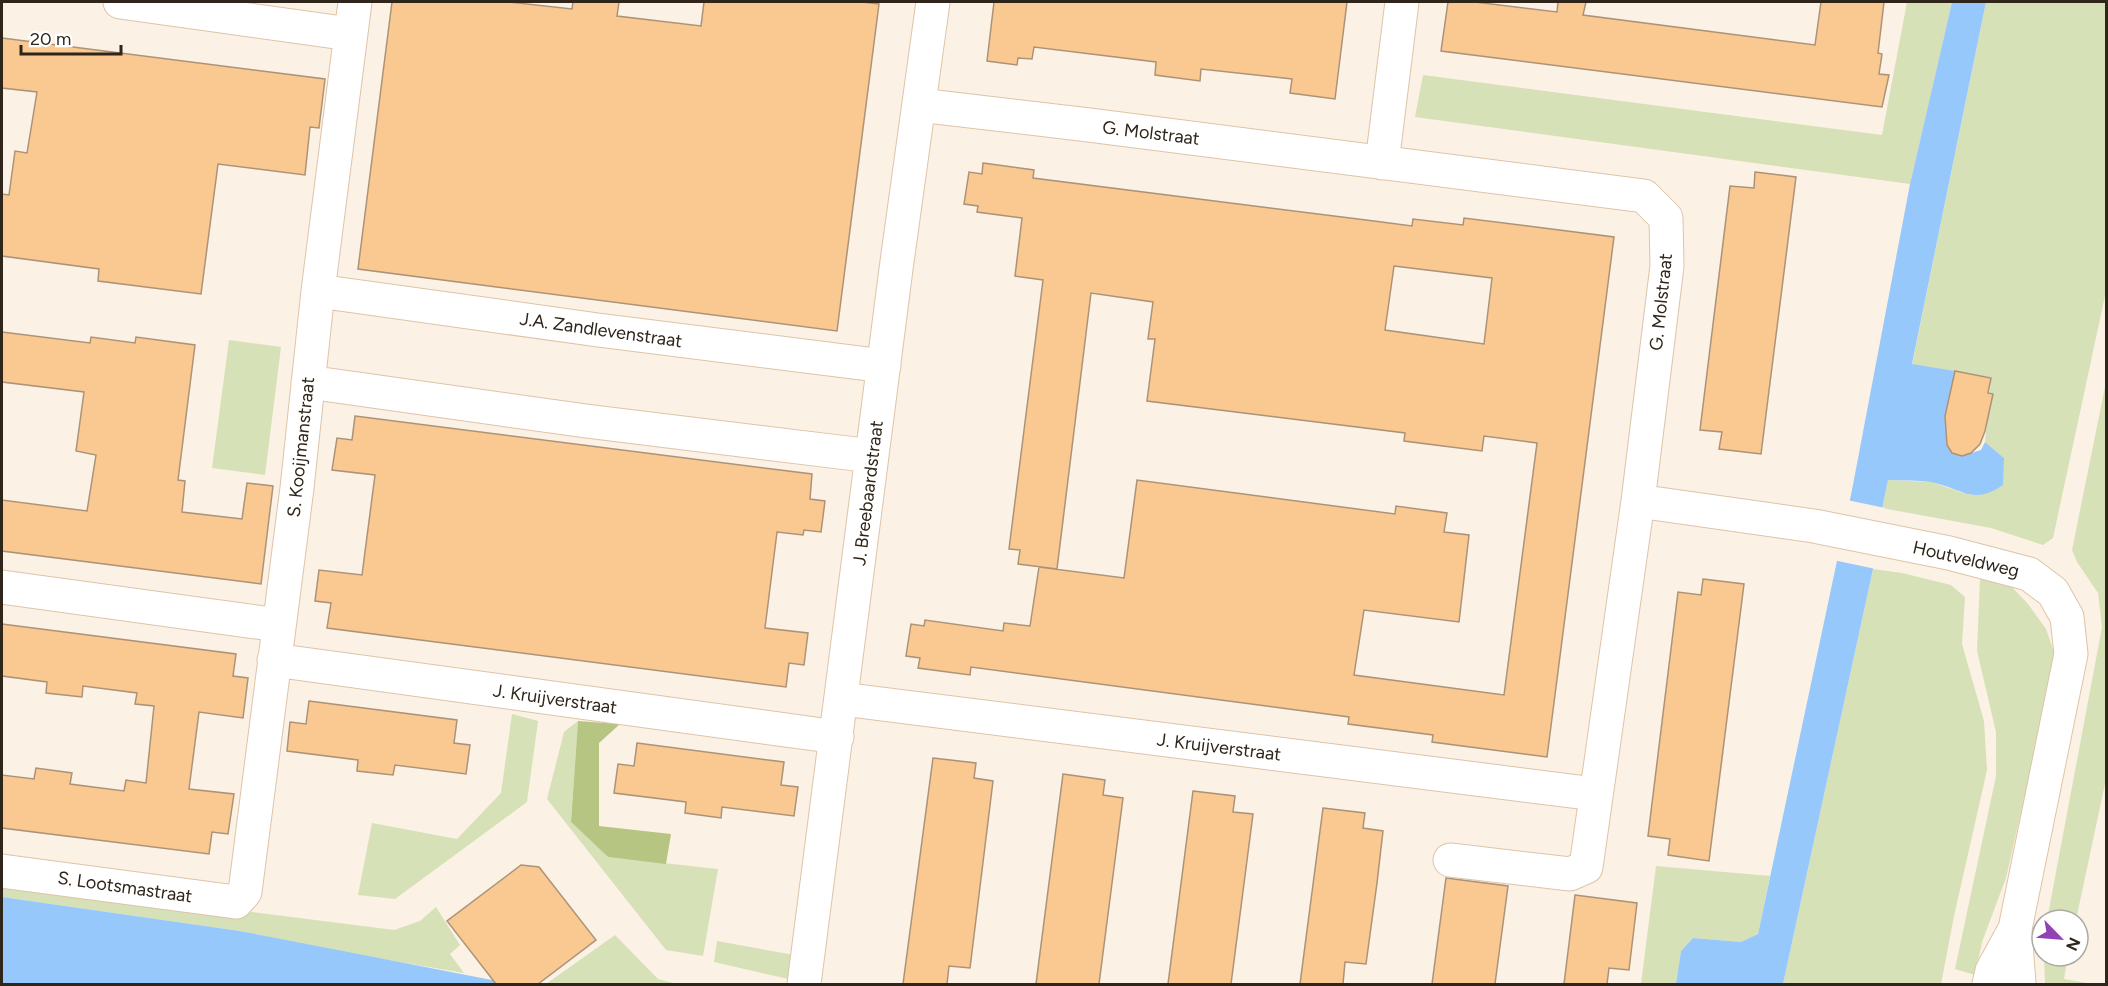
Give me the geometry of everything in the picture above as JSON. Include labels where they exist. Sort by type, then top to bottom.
[{"type":"street","points":[[120,2],[350,34]]},
{"type":"street","name":"S. Kooijmanstraat","points":[[245,892],[297,488],[318,291],[355,2]]},
{"type":"street","name":"J. Breebaardstraat","points":[[804,984],[933,2]]},
{"type":"street","points":[[1382,163],[1402,2]]},
{"type":"street","name":"G. Molstraat","points":[[919,105],[1089,124],[1644,196],[1666,218],[1667,266],[1638,501]]},
{"type":"street","name":"J.A. Zandlevenstraat","points":[[318,291],[586,329],[884,366]]},
{"type":"street","points":[[308,382],[586,421],[872,456]]},
{"type":"street","points":[[1450,860],[1570,874],[1586,867],[1638,501]]},
{"type":"street","name":"Houtveldweg","points":[[1638,501],[1814,526],[1949,553],[2029,574],[2053,592],[2067,617],[2071,654],[2015,929],[2019,984]]},
{"type":"street","points":[[2,587],[278,625]]},
{"type":"street","name":"J. Kruijverstraat","points":[[274,660],[837,737]]},
{"type":"street","name":"J. Kruijverstraat","points":[[842,699],[1595,794]]},
{"type":"street","name":"S. Lootsmastraat","points":[[2,871],[236,902],[245,892]]},
{"type":"street","name":"Houtveldweg","points":[[1989,984],[1992,971],[2015,929]]},
{"type":"green space","points":[[1907,2],[1952,2],[1910,184],[1415,117],[1423,75],[1882,135]]},
{"type":"green space","points":[[1986,2],[2106,2],[2106,291],[2053,538],[2043,545],[1991,528],[1882,508],[1888,480],[1932,482],[1963,493],[2004,458],[1985,442],[1991,378],[1912,365]]},
{"type":"green space","points":[[229,340],[281,347],[265,475],[212,468]]},
{"type":"green space","points":[[2106,382],[2106,779],[2079,908],[2049,908],[2102,627],[2098,593],[2077,562],[2072,550]]},
{"type":"green space","points":[[1873,569],[1902,573],[1951,585],[1965,597],[1962,644],[1984,721],[1987,770],[1941,984],[1783,984]]},
{"type":"green space","points":[[1980,578],[2011,586],[2028,604],[2046,629],[2054,652],[2045,707],[2006,878],[1982,942],[1975,975],[1955,969],[1996,776],[1996,732],[1977,651]]},
{"type":"green space","points":[[512,714],[538,721],[527,802],[395,899],[358,895],[372,823],[457,839],[501,793]]},
{"type":"green space","points":[[578,721],[571,822],[608,857],[718,869],[703,956],[666,950],[547,799],[564,732]]},
{"type":"green space","points":[[578,721],[620,724],[599,743],[599,826],[671,834],[666,864],[608,857],[571,822]]},
{"type":"green space","points":[[1656,866],[1770,876],[1758,934],[1741,942],[1693,938],[1681,951],[1676,984],[1641,984]]},
{"type":"green space","points":[[2,880],[394,930],[420,921],[436,907],[460,945],[450,954],[464,973],[240,931],[2,897]]},
{"type":"green space","points":[[615,935],[658,979],[677,984],[546,984]]},
{"type":"green space","points":[[717,941],[794,955],[788,979],[714,962]]},
{"type":"green space","points":[[2044,968],[2066,968],[2064,979],[2093,984],[2045,984]]},
{"type":"water","points":[[1952,2],[1986,2],[1912,364],[1955,371],[1945,420],[1950,421],[1962,456],[1981,450],[1985,442],[2004,458],[2003,485],[1993,491],[1975,495],[1931,482],[1888,480],[1876,538],[1873,569],[1783,984],[1676,984],[1681,951],[1693,938],[1741,942],[1758,934],[1852,490],[1910,184]]},
{"type":"water","points":[[2,897],[240,931],[513,984],[2,984]]},
{"type":"pier","points":[[1847,500],[1885,508],[1876,569],[1833,560]]},
{"type":"building","points":[[392,2],[509,2],[572,9],[573,2],[619,2],[617,16],[701,26],[704,2],[862,2],[879,4],[837,331],[358,269]]},
{"type":"building","points":[[994,2],[1347,2],[1335,99],[1290,93],[1292,79],[1201,69],[1200,81],[1155,75],[1156,62],[1034,47],[1032,59],[1018,58],[1017,65],[987,61]]},
{"type":"building","points":[[1448,2],[1475,2],[1557,12],[1558,2],[1586,2],[1583,15],[1815,45],[1821,2],[1884,2],[1878,53],[1882,54],[1879,74],[1889,75],[1882,107],[1441,51]]},
{"type":"building","points":[[2,38],[325,79],[319,128],[310,127],[305,175],[218,164],[201,294],[98,281],[99,269],[2,256],[2,194],[9,195],[15,151],[27,153],[37,92],[2,88]]},
{"type":"building","points":[[983,163],[1034,170],[1033,178],[1412,226],[1413,219],[1463,225],[1464,218],[1614,237],[1547,757],[1432,742],[1433,735],[1348,724],[1349,717],[971,667],[970,675],[918,668],[920,658],[906,656],[911,624],[924,626],[925,620],[1003,631],[1004,623],[1030,626],[1039,567],[1124,578],[1137,480],[1395,514],[1396,506],[1447,513],[1444,532],[1469,535],[1459,622],[1364,610],[1354,675],[1504,695],[1537,443],[1484,436],[1482,451],[1404,441],[1405,433],[1147,401],[1155,339],[1148,339],[1153,302],[1091,293],[1057,569],[1018,564],[1020,550],[1009,549],[1043,280],[1015,276],[1022,218],[977,212],[978,206],[964,204],[969,172],[982,174]],"holes":[[[1394,266],[1492,278],[1484,344],[1385,330]]]},
{"type":"building","points":[[1755,172],[1796,177],[1761,454],[1719,449],[1722,432],[1700,430],[1730,186],[1754,188]]},
{"type":"building","points":[[2,332],[90,343],[91,337],[135,343],[136,337],[195,345],[178,480],[185,481],[182,512],[242,519],[247,483],[273,486],[261,584],[2,551],[2,500],[87,511],[96,455],[76,451],[84,392],[2,382]]},
{"type":"building","points":[[1955,371],[1991,378],[1988,393],[1993,394],[1980,444],[1971,453],[1962,456],[1952,453],[1947,445],[1945,416]]},
{"type":"building","points":[[355,416],[812,474],[810,499],[825,501],[821,532],[804,530],[803,535],[777,532],[765,628],[808,633],[804,665],[789,663],[786,687],[327,628],[331,603],[315,601],[319,570],[362,575],[375,475],[332,470],[337,438],[352,440]]},
{"type":"building","points":[[1703,579],[1744,584],[1709,861],[1668,855],[1670,839],[1648,836],[1678,592],[1701,595]]},
{"type":"building","points":[[2,624],[236,654],[233,676],[248,678],[243,718],[199,712],[189,789],[234,794],[228,834],[212,832],[209,854],[2,828],[2,775],[34,779],[36,768],[72,773],[70,784],[124,791],[126,780],[146,783],[154,706],[135,704],[137,693],[83,686],[82,697],[46,693],[47,682],[2,676]]},
{"type":"building","points":[[309,701],[457,720],[454,743],[470,745],[466,774],[395,765],[393,775],[357,771],[358,760],[287,751],[290,722],[306,724]]},
{"type":"building","points":[[637,743],[784,762],[781,785],[798,787],[794,816],[722,807],[721,818],[685,813],[686,802],[614,793],[618,764],[634,766]]},
{"type":"building","points":[[933,758],[976,763],[974,778],[993,781],[970,968],[949,966],[947,984],[903,984]]},
{"type":"building","points":[[1063,774],[1105,780],[1103,795],[1123,798],[1099,984],[1036,984]]},
{"type":"building","points":[[1193,791],[1235,796],[1233,812],[1253,814],[1231,984],[1168,984]]},
{"type":"building","points":[[1323,808],[1365,813],[1363,828],[1383,831],[1377,883],[1366,964],[1345,962],[1343,984],[1300,984]]},
{"type":"building","points":[[521,865],[539,867],[596,940],[538,984],[496,984],[447,921]]},
{"type":"building","points":[[1446,878],[1508,886],[1495,984],[1432,984]]},
{"type":"building","points":[[1575,895],[1637,903],[1629,970],[1609,968],[1607,984],[1564,984]]}]
